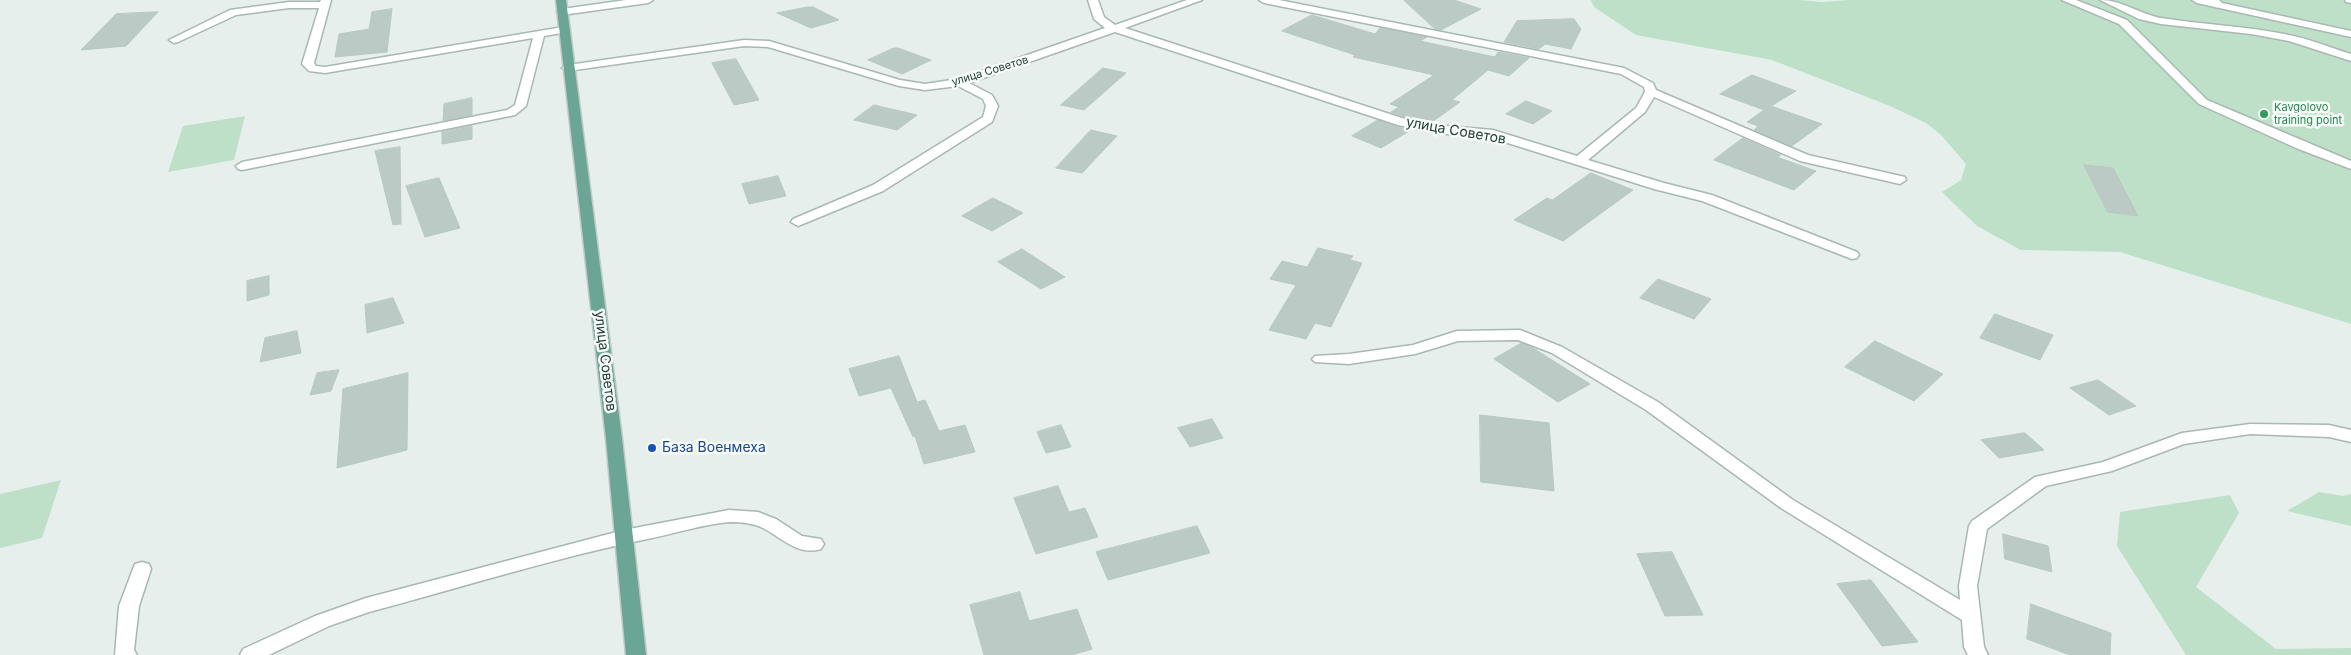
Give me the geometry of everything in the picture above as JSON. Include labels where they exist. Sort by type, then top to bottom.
[{"type":"main road","name":"улица Советов","points":[[562,6],[563,30],[613,429],[636,655]]},
{"type":"street","points":[[562,6],[648,0]]},
{"type":"street","name":"улица Советов","points":[[1093,0],[1096,16],[1101,23],[1116,29],[1402,122],[1436,129],[1494,134],[1580,160],[1749,213],[1852,255]]},
{"type":"street","name":"улица Советов","points":[[568,68],[744,43],[769,44],[898,82],[925,87],[960,82],[1197,0]]},
{"type":"street","points":[[1264,0],[1624,71],[1649,85],[1651,92],[1642,110],[1580,160]]},
{"type":"street","points":[[2066,0],[2124,22],[2203,102],[2300,145],[2351,165]]},
{"type":"street","points":[[2104,0],[2139,16],[2161,21],[2252,31],[2291,38],[2351,58]]},
{"type":"street","points":[[2196,0],[2216,2],[2351,34]]},
{"type":"street","points":[[174,40],[234,12],[325,2],[308,64],[312,69],[325,70],[563,30]]},
{"type":"street","points":[[2124,22],[2139,16]]},
{"type":"street","points":[[242,166],[511,112],[520,106],[540,34]]},
{"type":"street","points":[[798,222],[878,188],[988,119],[992,106],[988,97],[960,82]]},
{"type":"street","points":[[1651,92],[1804,158],[1900,180]]},
{"type":"street","points":[[1320,359],[1349,359],[1415,349],[1458,336],[1520,335],[1557,350],[1652,406],[1787,504],[1971,616]]},
{"type":"street","points":[[1978,655],[1974,647],[1968,586],[1978,526],[2042,481],[2106,467],[2182,439],[2250,429],[2329,431],[2351,436]]},
{"type":"street","points":[[250,655],[322,621],[366,605],[624,538],[729,516],[752,517],[770,524],[786,536],[799,542],[816,544]]},
{"type":"street","points":[[127,655],[124,654],[129,606],[142,569]]},
{"type":"green space","points":[[1591,0],[1799,0],[1822,2],[1849,0],[2351,0],[2351,324],[2120,252],[2021,250],[1977,226],[1942,192],[1961,180],[1966,164],[1941,135],[1926,123],[1890,106],[1772,60],[1636,35],[1594,7]]},
{"type":"green space","points":[[245,116],[234,160],[168,172],[183,126]]},
{"type":"green space","points":[[61,480],[42,538],[0,548],[0,494]]},
{"type":"green space","points":[[2319,492],[2343,496],[2351,494],[2351,526],[2287,511]]},
{"type":"green space","points":[[2230,495],[2239,513],[2196,587],[2276,649],[2351,648],[2351,655],[2186,655],[2117,546],[2120,512]]},
{"type":"building","points":[[1404,0],[1454,0],[1481,9],[1441,30],[1435,29]]},
{"type":"building","points":[[813,7],[839,20],[811,28],[777,13]]},
{"type":"building","points":[[392,9],[387,52],[335,57],[339,34],[369,29],[372,12]]},
{"type":"building","points":[[158,12],[126,46],[81,50],[116,14]]},
{"type":"building","points":[[1312,15],[1375,34],[1380,28],[1427,37],[1420,41],[1495,57],[1498,52],[1529,58],[1509,76],[1488,70],[1452,100],[1460,102],[1432,122],[1405,117],[1391,112],[1399,107],[1390,104],[1434,75],[1353,57],[1355,55],[1282,31]]},
{"type":"building","points":[[1574,19],[1581,29],[1571,49],[1545,44],[1539,49],[1504,42],[1517,21]]},
{"type":"building","points":[[894,48],[931,60],[902,74],[868,60]]},
{"type":"building","points":[[736,59],[759,100],[734,105],[712,63]]},
{"type":"building","points":[[1103,68],[1126,73],[1084,110],[1061,105]]},
{"type":"building","points":[[1752,75],[1796,91],[1771,106],[1822,124],[1792,146],[1754,130],[1758,126],[1747,122],[1764,110],[1720,94]]},
{"type":"building","points":[[472,98],[472,115],[443,121],[444,104]]},
{"type":"building","points":[[1526,101],[1552,111],[1533,124],[1506,114]]},
{"type":"building","points":[[874,105],[917,115],[897,130],[854,120]]},
{"type":"building","points":[[1378,120],[1411,130],[1381,148],[1352,136]]},
{"type":"building","points":[[472,126],[472,139],[442,144],[442,132]]},
{"type":"building","points":[[1091,130],[1117,136],[1082,173],[1056,168]]},
{"type":"building","points":[[1743,138],[1781,155],[1777,157],[1816,171],[1794,190],[1714,160]]},
{"type":"building","points":[[400,147],[401,224],[393,225],[375,151]]},
{"type":"building","points":[[2084,165],[2113,168],[2138,216],[2108,212]]},
{"type":"building","points":[[1591,173],[1633,190],[1563,241],[1514,220],[1547,198],[1552,200]]},
{"type":"building","points":[[778,176],[786,196],[749,204],[742,184]]},
{"type":"building","points":[[439,178],[460,228],[425,237],[406,186]]},
{"type":"building","points":[[993,198],[1023,213],[992,231],[962,216]]},
{"type":"building","points":[[1318,248],[1353,256],[1350,260],[1362,263],[1331,327],[1315,323],[1306,339],[1269,330],[1296,285],[1270,279],[1282,261],[1307,267]]},
{"type":"building","points":[[1022,249],[1065,277],[1041,289],[998,262]]},
{"type":"building","points":[[269,276],[269,295],[247,301],[247,281]]},
{"type":"building","points":[[1658,279],[1711,299],[1694,319],[1640,298]]},
{"type":"building","points":[[393,298],[404,323],[367,333],[365,305]]},
{"type":"building","points":[[1995,314],[2053,335],[2040,360],[1980,338]]},
{"type":"building","points":[[297,331],[301,353],[260,362],[265,338]]},
{"type":"building","points":[[1875,341],[1943,374],[1914,401],[1845,367]]},
{"type":"building","points":[[1522,343],[1590,384],[1558,402],[1494,359]]},
{"type":"building","points":[[899,356],[917,402],[925,400],[939,431],[965,425],[975,452],[924,464],[915,436],[913,437],[891,388],[859,396],[849,369]]},
{"type":"building","points":[[339,370],[331,391],[310,395],[317,373]]},
{"type":"building","points":[[408,373],[407,450],[337,468],[343,389]]},
{"type":"building","points":[[2098,380],[2136,406],[2109,415],[2070,388]]},
{"type":"building","points":[[1480,415],[1549,423],[1554,491],[1481,482]]},
{"type":"building","points":[[1212,419],[1223,438],[1190,447],[1178,428]]},
{"type":"building","points":[[1061,425],[1071,447],[1046,453],[1037,432]]},
{"type":"building","points":[[2025,433],[2044,450],[1999,458],[1981,440]]},
{"type":"building","points":[[1058,486],[1069,512],[1085,508],[1098,537],[1036,554],[1014,498]]},
{"type":"building","points":[[1197,526],[1210,553],[1108,580],[1096,552]]},
{"type":"building","points":[[2003,534],[2048,546],[2052,572],[2005,559]]},
{"type":"building","points":[[1672,552],[1703,615],[1665,616],[1637,554]]},
{"type":"building","points":[[1871,580],[1918,642],[1882,646],[1837,584]]},
{"type":"building","points":[[1020,592],[1029,621],[1077,609],[1092,649],[1072,655],[984,655],[970,605]]},
{"type":"building","points":[[2031,604],[2111,633],[2110,655],[2070,655],[2027,639]]},
{"type":"place","name":"Kavgolovo training point","points":[[2264,114]]},
{"type":"place","name":"База Военмеха","points":[[652,448]]}]
